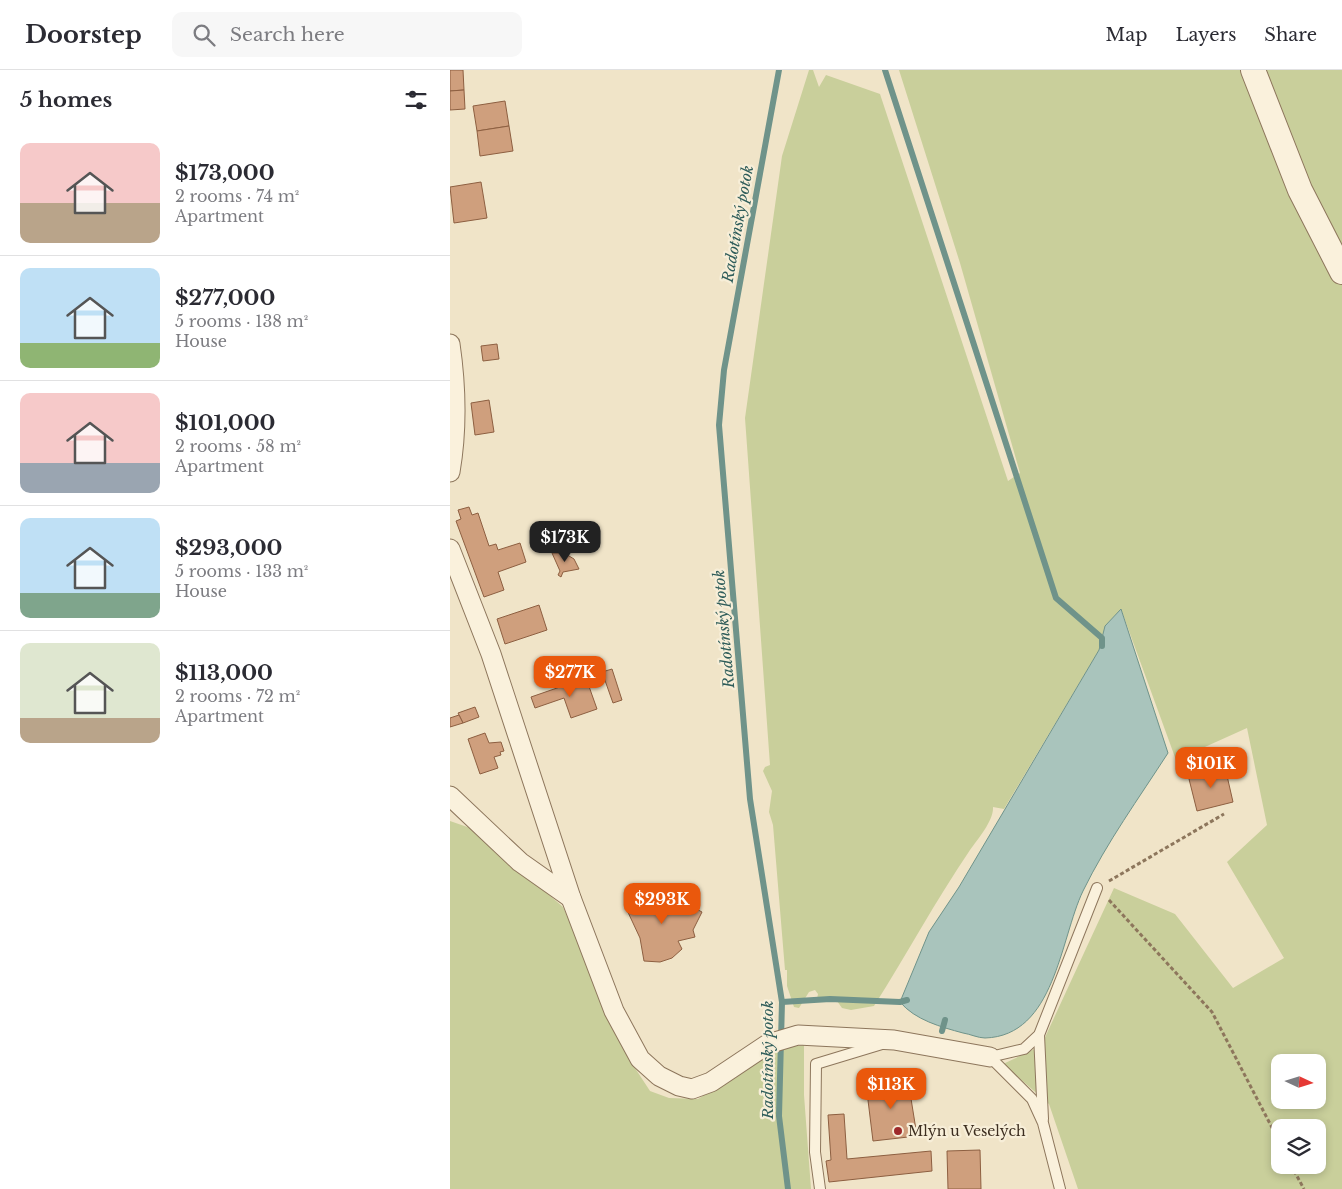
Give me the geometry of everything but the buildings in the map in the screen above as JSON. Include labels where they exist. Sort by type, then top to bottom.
[{"type":"street","points":[[1253,70],[1300,190],[1342,272]]},
{"type":"street","points":[[450,344],[453,366],[454,432],[450,472]]},
{"type":"street","points":[[450,550],[491,654],[571,898],[614,1011],[640,1059],[659,1076],[679,1086],[692,1089],[711,1082],[768,1044],[798,1035],[894,1040],[990,1057]]},
{"type":"street","points":[[450,796],[520,862],[571,898]]},
{"type":"lane","points":[[1043,1123],[1039,1035],[1097,888]]},
{"type":"lane","points":[[990,1057],[1024,1049],[1039,1035]]},
{"type":"lane","points":[[820,1189],[815,1152],[816,1064],[894,1040]]},
{"type":"lane","points":[[990,1057],[1032,1099],[1043,1123],[1060,1189]]},
{"type":"path","points":[[1224,814],[1097,888],[1212,1012],[1271,1126]]},
{"type":"path","points":[[1296,1174],[1304,1189]]},
{"type":"green space","points":[[809,70],[813,70],[819,87],[826,75],[880,94],[1008,481],[1020,473],[960,263],[899,70],[1342,70],[1342,1189],[1078,1189],[1049,1104],[1003,1064],[1041,1046],[1114,888],[1175,914],[1233,988],[1284,958],[1227,862],[1267,825],[1247,728],[1176,760],[1121,609],[1105,626],[1099,650],[1004,809],[993,807],[991,818],[985,829],[945,888],[874,1006],[851,1010],[842,1008],[837,1001],[826,1002],[817,999],[818,994],[815,990],[809,992],[799,1008],[794,1007],[787,986],[787,970],[785,970],[773,825],[769,812],[772,791],[763,771],[765,767],[770,765],[745,418],[782,156]]},
{"type":"green space","points":[[450,821],[473,829],[563,907],[633,1065],[650,1091],[669,1098],[698,1099],[760,1060],[786,1047],[804,1045],[804,1095],[811,1189],[450,1189]]},
{"type":"water","points":[[1121,609],[1168,753],[1092,873],[1075,911],[1052,982],[1041,1003],[1027,1021],[1008,1033],[985,1038],[929,1022],[913,1014],[900,1002],[929,932],[959,887],[1099,650],[1105,626]]},
{"type":"waterway","name":"Radotínský potok","points":[[779,70],[724,370],[719,425],[750,799],[782,1002],[779,1116],[788,1189]]},
{"type":"waterway","points":[[885,70],[1056,598],[1102,638],[1102,646]]},
{"type":"waterway","points":[[782,1002],[830,999],[900,1002],[907,1000]]},
{"type":"waterway","points":[[942,1031],[945,1020]]},
{"type":"place","name":"Mlýn u Veselých","points":[[898,1131]]}]
